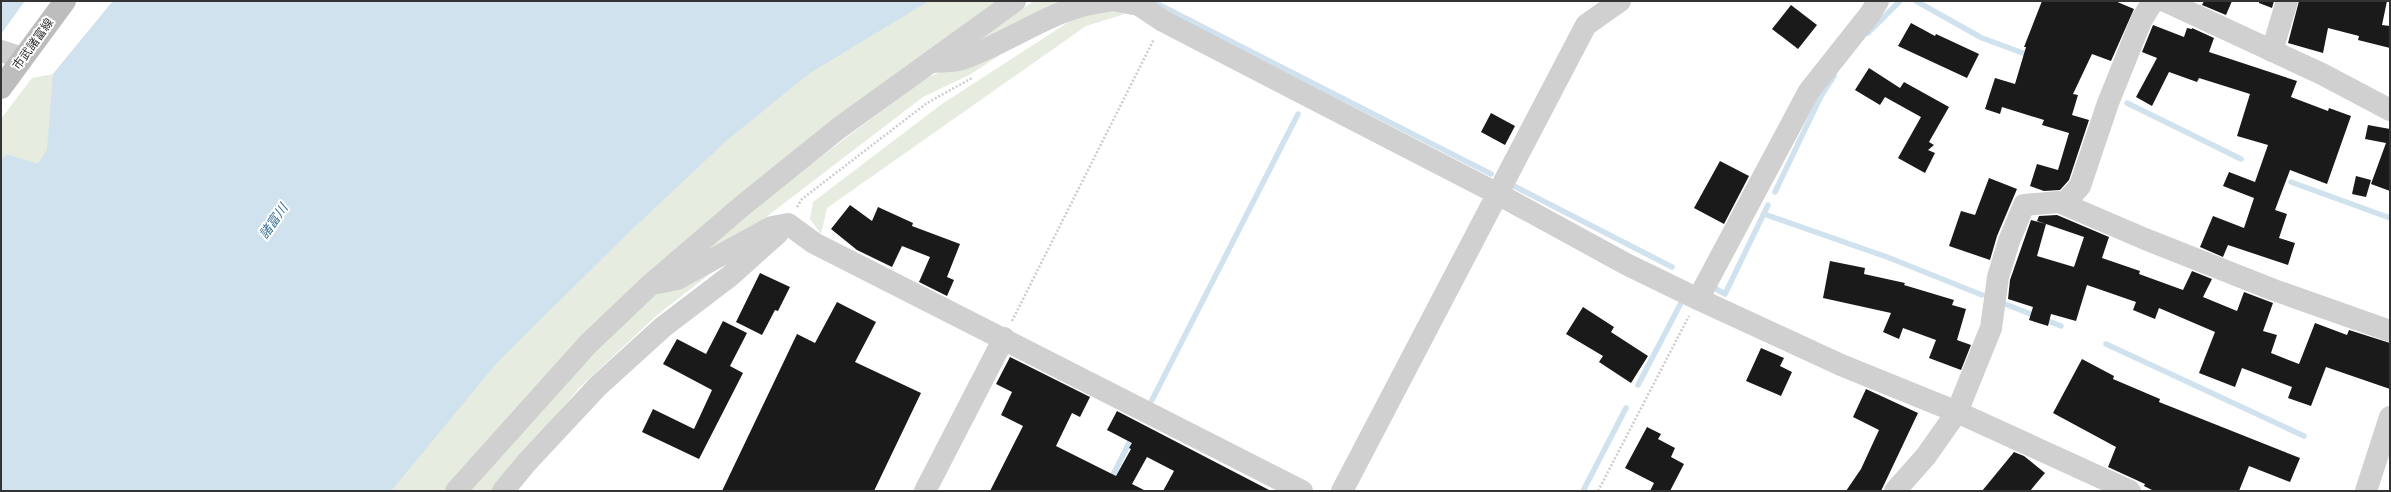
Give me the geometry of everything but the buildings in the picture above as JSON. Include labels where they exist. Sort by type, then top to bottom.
[{"type":"main road","name":"市武諸富線","points":[[1,88],[9,56],[65,1]]},
{"type":"street","points":[[456,491],[588,344],[650,285],[742,206],[833,133],[1015,1]]},
{"type":"street","points":[[931,62],[961,59],[1065,10],[1089,3],[1108,1]]},
{"type":"street","points":[[1118,1],[1139,5],[1163,21],[1496,194],[1626,264],[1698,299],[1841,365],[1956,412],[2130,491]]},
{"type":"street","points":[[1342,491],[1586,24],[1620,1]]},
{"type":"street","points":[[1698,299],[1809,91],[1870,14],[1878,1]]},
{"type":"street","points":[[2064,204],[2080,186],[2108,103],[2141,22],[2154,1]]},
{"type":"street","points":[[2165,1],[2272,50],[2390,110]]},
{"type":"street","points":[[2272,50],[2286,1]]},
{"type":"street","points":[[1894,491],[1926,456],[1956,412],[1991,328],[1998,277],[2009,241],[2024,205],[2059,202],[2145,239],[2274,290],[2390,331]]},
{"type":"street","points":[[650,285],[677,280],[772,227],[788,224],[814,243],[1004,338],[1302,491]]},
{"type":"street","points":[[503,491],[527,462],[598,386],[663,327],[730,276],[788,224]]},
{"type":"street","points":[[925,491],[1004,338]]},
{"type":"street","points":[[2366,491],[2390,417]]},
{"type":"path","points":[[1004,338],[1163,21]]},
{"type":"path","points":[[788,224],[802,199],[927,103],[974,77]]},
{"type":"path","points":[[1598,491],[1698,299]]},
{"type":"shaded area","points":[[113,1],[53,164],[1,209],[1,119],[32,78],[53,74]]},
{"type":"shaded area","points":[[875,1],[1000,1],[826,130],[449,491],[347,491]]},
{"type":"shaded area","points":[[1034,1],[1064,1],[964,50]]},
{"type":"shaded area","points":[[1115,8],[1125,14],[1086,26],[827,208],[821,234],[810,219],[813,202],[942,104],[1084,12]]},
{"type":"shaded area","points":[[1036,31],[971,74],[923,97],[770,214],[738,242],[673,277],[777,190],[924,79]]},
{"type":"shaded area","points":[[729,259],[656,316],[578,389],[494,491],[471,491],[552,393],[656,294]]},
{"type":"water","points":[[1,1],[25,1],[1,34]]},
{"type":"water","name":"諸富川","points":[[113,1],[929,1],[810,73],[726,141],[625,236],[496,364],[391,491],[1,491],[1,160],[6,154],[38,164],[47,150],[53,74]]},
{"type":"waterway","points":[[1152,1],[1491,174]]},
{"type":"waterway","points":[[1868,33],[1900,1]]},
{"type":"waterway","points":[[1916,1],[1982,38],[2031,56]]},
{"type":"waterway","points":[[1775,192],[1821,96],[1834,76]]},
{"type":"waterway","points":[[2127,103],[2241,159]]},
{"type":"waterway","points":[[1152,400],[1298,114]]},
{"type":"waterway","points":[[2291,182],[2390,218]]},
{"type":"waterway","points":[[1514,186],[1672,267]]},
{"type":"waterway","points":[[1716,289],[1725,294],[1768,205]]},
{"type":"waterway","points":[[1764,214],[1887,257],[1982,295]]},
{"type":"waterway","points":[[1638,385],[1682,301]]},
{"type":"waterway","points":[[2005,304],[2061,326]]},
{"type":"waterway","points":[[2106,344],[2304,436]]},
{"type":"waterway","points":[[1583,491],[1626,408]]},
{"type":"waterway","points":[[1105,491],[1133,435]]}]
